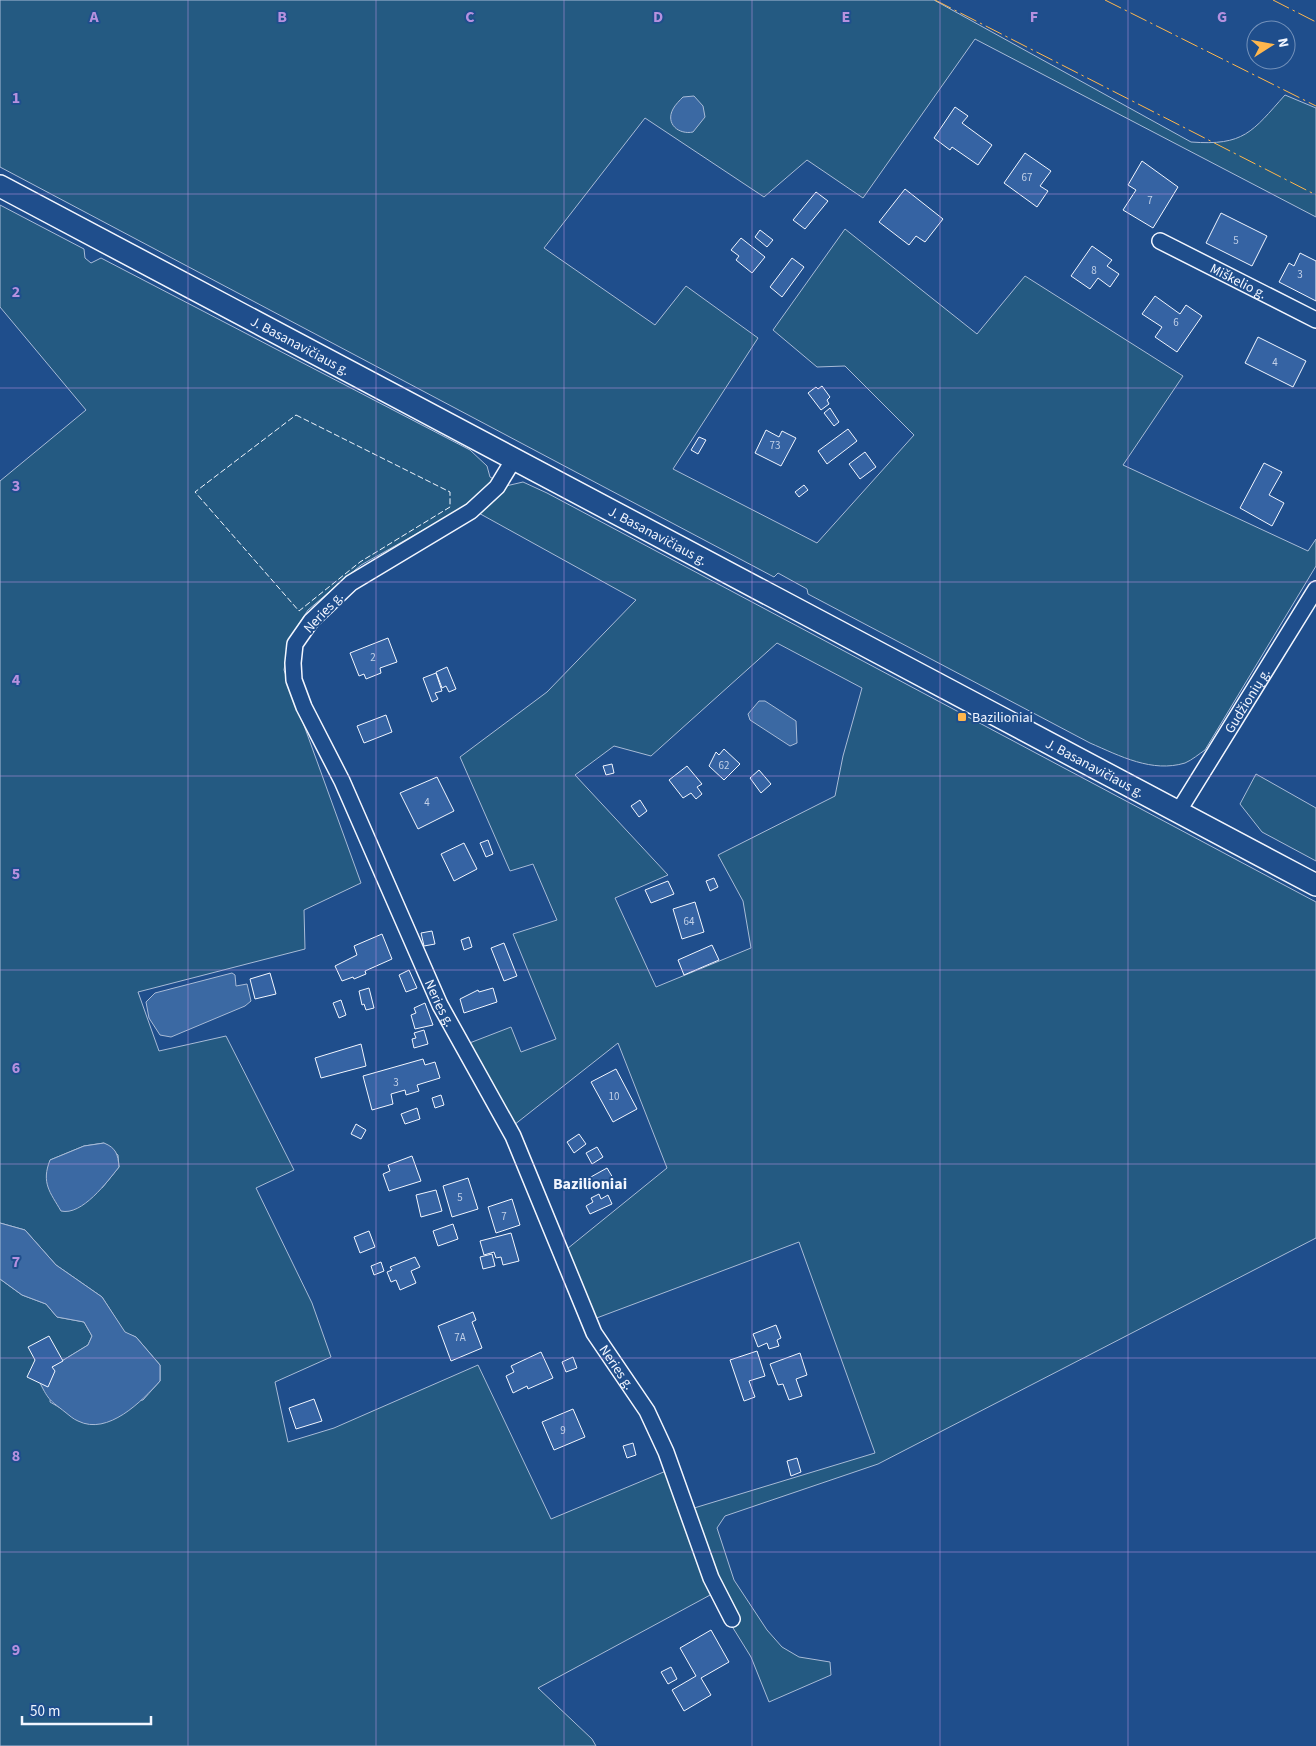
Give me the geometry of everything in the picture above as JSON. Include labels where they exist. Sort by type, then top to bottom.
[{"type":"main road","name":"J. Basanavičiaus g.","points":[[0,186],[1316,885]]},
{"type":"street","name":"Miškelio g.","points":[[1160,241],[1316,320]]},
{"type":"street","name":"Neries g.","points":[[514,459],[497,487],[470,511],[351,583],[311,621],[295,644],[294,680],[304,707],[342,781],[440,1005],[512,1136],[594,1333],[650,1419],[666,1452],[711,1578],[732,1619]]},
{"type":"street","name":"Gudžionių g.","points":[[1178,812],[1316,589]]},
{"type":"shaded area","points":[[0,0],[934,0],[1191,142],[1223,142],[1246,134],[1264,119],[1285,95],[1316,108],[1316,217],[975,39],[863,198],[807,160],[764,197],[645,118],[544,248],[655,325],[686,286],[758,338],[673,469],[817,543],[914,435],[845,366],[817,367],[773,330],[845,229],[977,334],[1025,276],[1183,376],[1123,465],[1308,551],[1316,539],[1316,566],[1205,750],[1188,762],[1173,766],[1136,762],[1113,753],[1090,743],[808,594],[807,589],[778,573],[774,577],[0,167]]},
{"type":"shaded area","points":[[694,96],[703,106],[705,117],[693,132],[683,132],[672,124],[671,114],[674,107],[683,97]]},
{"type":"shaded area","points":[[0,205],[84,249],[85,258],[91,263],[101,258],[470,450],[487,466],[490,477],[506,486],[523,482],[547,493],[1316,902],[1316,1238],[878,1464],[725,1516],[717,1528],[734,1580],[767,1630],[782,1647],[799,1657],[830,1662],[831,1675],[769,1702],[751,1657],[712,1594],[538,1688],[592,1739],[596,1746],[0,1746],[0,1279],[22,1295],[46,1304],[57,1317],[84,1322],[92,1336],[88,1345],[52,1367],[50,1402],[62,1409],[143,1400],[160,1381],[160,1365],[136,1337],[125,1333],[102,1297],[56,1265],[25,1230],[0,1223],[0,481],[86,410],[0,307]],"holes":[[[466,506],[636,600],[547,692],[460,757],[510,871],[533,864],[557,920],[513,934],[556,1039],[521,1052],[511,1027],[467,1044],[514,1125],[618,1043],[667,1168],[567,1249],[594,1319],[799,1242],[875,1453],[681,1512],[666,1471],[551,1519],[478,1365],[334,1428],[288,1442],[275,1382],[331,1357],[312,1303],[256,1188],[294,1170],[226,1036],[159,1051],[138,992],[305,949],[304,910],[361,883],[284,670],[289,639],[308,610],[361,565]],[[777,643],[862,688],[843,756],[835,796],[718,855],[743,901],[751,948],[656,987],[615,898],[668,875],[575,775],[614,746],[651,756]],[[104,1143],[118,1155],[119,1167],[102,1188],[50,1160],[84,1146]]]},
{"type":"shaded area","points":[[759,701],[765,701],[796,721],[797,743],[790,746],[750,720],[748,714]]},
{"type":"shaded area","points":[[1256,774],[1316,808],[1316,861],[1262,832],[1240,804]]},
{"type":"shaded area","points":[[232,973],[235,975],[236,986],[247,984],[251,1001],[245,1006],[171,1037],[160,1035],[149,1018],[146,1002],[155,993]]},
{"type":"shaded area","points":[[104,1143],[116,1152],[119,1167],[101,1189],[85,1203],[69,1211],[61,1211],[48,1187],[46,1175],[50,1160],[84,1146]]},
{"type":"shaded area","points":[[0,1223],[25,1230],[56,1265],[102,1297],[125,1332],[136,1337],[160,1365],[160,1381],[144,1398],[124,1414],[101,1424],[89,1424],[73,1418],[48,1397],[40,1383],[52,1367],[88,1345],[92,1336],[84,1322],[57,1317],[46,1304],[22,1295],[0,1279]]},
{"type":"building","points":[[955,107],[968,116],[962,123],[992,145],[978,165],[952,147],[950,150],[934,138]]},
{"type":"building","points":[[1025,153],[1051,171],[1040,186],[1048,191],[1037,207],[1004,183]]},
{"type":"building","points":[[1142,161],[1178,187],[1153,228],[1123,210],[1136,190],[1128,185]]},
{"type":"building","points":[[905,189],[943,219],[925,242],[916,236],[909,245],[879,222]]},
{"type":"building","points":[[816,192],[828,201],[805,229],[793,220]]},
{"type":"building","points":[[1221,213],[1267,236],[1252,266],[1206,243]]},
{"type":"building","points":[[760,230],[773,240],[767,247],[755,237]]},
{"type":"building","points":[[741,238],[765,257],[752,273],[736,260],[739,256],[731,250]]},
{"type":"building","points":[[1092,246],[1112,260],[1107,266],[1119,274],[1110,287],[1098,278],[1090,289],[1071,276]]},
{"type":"building","points":[[1300,253],[1316,261],[1316,301],[1279,282],[1289,263],[1294,266]]},
{"type":"building","points":[[792,258],[804,267],[782,297],[770,287]]},
{"type":"building","points":[[1155,296],[1180,314],[1186,305],[1202,316],[1177,352],[1155,337],[1162,327],[1142,314]]},
{"type":"building","points":[[1258,337],[1306,361],[1293,387],[1245,363]]},
{"type":"building","points":[[822,386],[830,397],[827,400],[829,404],[821,410],[808,393],[816,387],[818,389]]},
{"type":"building","points":[[830,408],[839,422],[834,426],[824,413]]},
{"type":"building","points":[[848,429],[857,441],[827,464],[818,451]]},
{"type":"building","points":[[766,430],[779,437],[782,431],[796,438],[781,466],[755,453]]},
{"type":"building","points":[[699,437],[706,440],[698,454],[691,450]]},
{"type":"building","points":[[865,452],[876,467],[860,479],[849,464]]},
{"type":"building","points":[[1264,463],[1282,472],[1269,495],[1284,503],[1272,526],[1240,508]]},
{"type":"building","points":[[804,485],[808,490],[799,497],[795,492]]},
{"type":"building","points":[[388,638],[397,662],[380,668],[381,673],[366,679],[364,674],[359,676],[350,653]]},
{"type":"building","points":[[447,667],[456,689],[449,692],[446,686],[442,688],[436,672]]},
{"type":"building","points":[[436,673],[442,691],[435,693],[438,699],[432,702],[423,678]]},
{"type":"building","points":[[386,715],[392,732],[364,743],[357,726]]},
{"type":"building","points":[[724,749],[740,764],[724,780],[709,766],[716,752],[719,755]]},
{"type":"building","points":[[612,764],[614,773],[606,775],[603,766]]},
{"type":"building","points":[[687,766],[702,784],[697,787],[702,794],[696,799],[691,793],[683,798],[669,780]]},
{"type":"building","points":[[759,770],[771,784],[761,793],[750,778]]},
{"type":"building","points":[[437,777],[454,811],[418,829],[400,793]]},
{"type":"building","points":[[640,800],[647,811],[639,817],[631,806]]},
{"type":"building","points":[[488,840],[493,854],[486,857],[480,843]]},
{"type":"building","points":[[464,843],[477,869],[454,881],[441,854]]},
{"type":"building","points":[[714,878],[718,887],[710,891],[706,881]]},
{"type":"building","points":[[668,881],[674,894],[651,903],[645,890]]},
{"type":"building","points":[[695,902],[704,932],[682,939],[673,909]]},
{"type":"building","points":[[432,931],[435,944],[424,946],[421,933]]},
{"type":"building","points":[[382,934],[392,959],[365,971],[366,974],[342,981],[335,966],[357,955],[354,946]]},
{"type":"building","points":[[469,937],[472,947],[464,950],[461,940]]},
{"type":"building","points":[[504,943],[517,976],[504,981],[491,948]]},
{"type":"building","points":[[712,945],[719,960],[684,975],[678,960]]},
{"type":"building","points":[[409,970],[417,988],[406,992],[399,975]]},
{"type":"building","points":[[270,973],[276,994],[255,999],[250,979]]},
{"type":"building","points":[[369,988],[374,1008],[366,1010],[364,1004],[362,1005],[359,991]]},
{"type":"building","points":[[493,988],[497,1002],[464,1013],[460,999],[478,990],[479,992]]},
{"type":"building","points":[[341,1000],[346,1015],[339,1018],[333,1003]]},
{"type":"building","points":[[425,1003],[433,1025],[415,1029],[411,1015],[416,1013],[414,1008]]},
{"type":"building","points":[[424,1030],[428,1044],[414,1048],[412,1039],[416,1038],[414,1033]]},
{"type":"building","points":[[361,1044],[366,1066],[321,1078],[315,1058]]},
{"type":"building","points":[[423,1059],[425,1065],[435,1062],[440,1078],[417,1085],[419,1091],[406,1095],[405,1090],[391,1094],[393,1104],[372,1110],[363,1076]]},
{"type":"building","points":[[616,1069],[637,1109],[613,1122],[591,1082]]},
{"type":"building","points":[[441,1095],[444,1105],[435,1108],[432,1098]]},
{"type":"building","points":[[417,1108],[420,1119],[405,1124],[401,1114]]},
{"type":"building","points":[[356,1124],[366,1130],[361,1139],[351,1134]]},
{"type":"building","points":[[579,1134],[586,1144],[574,1153],[567,1142]]},
{"type":"building","points":[[597,1147],[603,1157],[592,1164],[586,1153]]},
{"type":"building","points":[[412,1156],[421,1181],[389,1191],[383,1174],[390,1171],[388,1165]]},
{"type":"building","points":[[607,1168],[613,1178],[595,1188],[589,1178]]},
{"type":"building","points":[[468,1178],[478,1209],[452,1217],[443,1186]]},
{"type":"building","points":[[436,1190],[442,1211],[421,1217],[416,1195]]},
{"type":"building","points":[[599,1194],[601,1199],[608,1195],[612,1204],[590,1214],[586,1206],[593,1202],[591,1198]]},
{"type":"building","points":[[512,1199],[520,1225],[496,1233],[488,1207]]},
{"type":"building","points":[[453,1224],[458,1239],[438,1246],[433,1231]]},
{"type":"building","points":[[369,1231],[375,1247],[360,1253],[354,1237]]},
{"type":"building","points":[[511,1233],[519,1261],[503,1265],[501,1257],[496,1258],[494,1252],[484,1255],[480,1241]]},
{"type":"building","points":[[492,1254],[495,1266],[483,1269],[480,1257]]},
{"type":"building","points":[[415,1257],[420,1267],[411,1271],[416,1283],[400,1290],[396,1280],[391,1282],[387,1272],[392,1270],[390,1267]]},
{"type":"building","points":[[381,1262],[384,1271],[374,1275],[371,1266]]},
{"type":"building","points":[[473,1312],[476,1320],[472,1322],[482,1348],[451,1361],[438,1326]]},
{"type":"building","points":[[776,1325],[781,1338],[777,1340],[779,1346],[769,1349],[767,1343],[758,1347],[753,1334]]},
{"type":"building","points":[[49,1336],[63,1361],[52,1367],[55,1371],[48,1387],[27,1377],[35,1360],[28,1347]]},
{"type":"building","points":[[757,1351],[765,1376],[749,1381],[755,1397],[744,1401],[730,1360]]},
{"type":"building","points":[[541,1352],[553,1378],[528,1389],[527,1386],[513,1393],[506,1376],[514,1372],[511,1366]]},
{"type":"building","points":[[800,1353],[807,1375],[796,1379],[802,1396],[789,1400],[783,1384],[778,1385],[770,1364]]},
{"type":"building","points":[[573,1357],[577,1368],[566,1372],[562,1362]]},
{"type":"building","points":[[314,1399],[322,1421],[296,1429],[289,1408]]},
{"type":"building","points":[[573,1409],[585,1437],[554,1450],[542,1422]]},
{"type":"building","points":[[633,1443],[636,1455],[627,1458],[623,1446]]},
{"type":"building","points":[[797,1458],[801,1472],[791,1476],[787,1461]]},
{"type":"building","points":[[711,1630],[729,1662],[701,1678],[711,1695],[684,1711],[672,1690],[696,1676],[680,1648]]},
{"type":"building","points":[[671,1667],[677,1679],[668,1684],[661,1672]]},
{"type":"fence","points":[[296,415],[450,492],[450,507],[360,562],[299,611],[195,492],[296,415]]},
{"type":"power","points":[[935,0],[1316,195]]},
{"type":"power","points":[[1105,0],[1316,106]]},
{"type":"power","points":[[1273,0],[1316,22]]},
{"type":"place","name":"Bazilioniai","points":[[962,717]]},
{"type":"district","name":"Bazilioniai","points":[[590,1183]]}]
